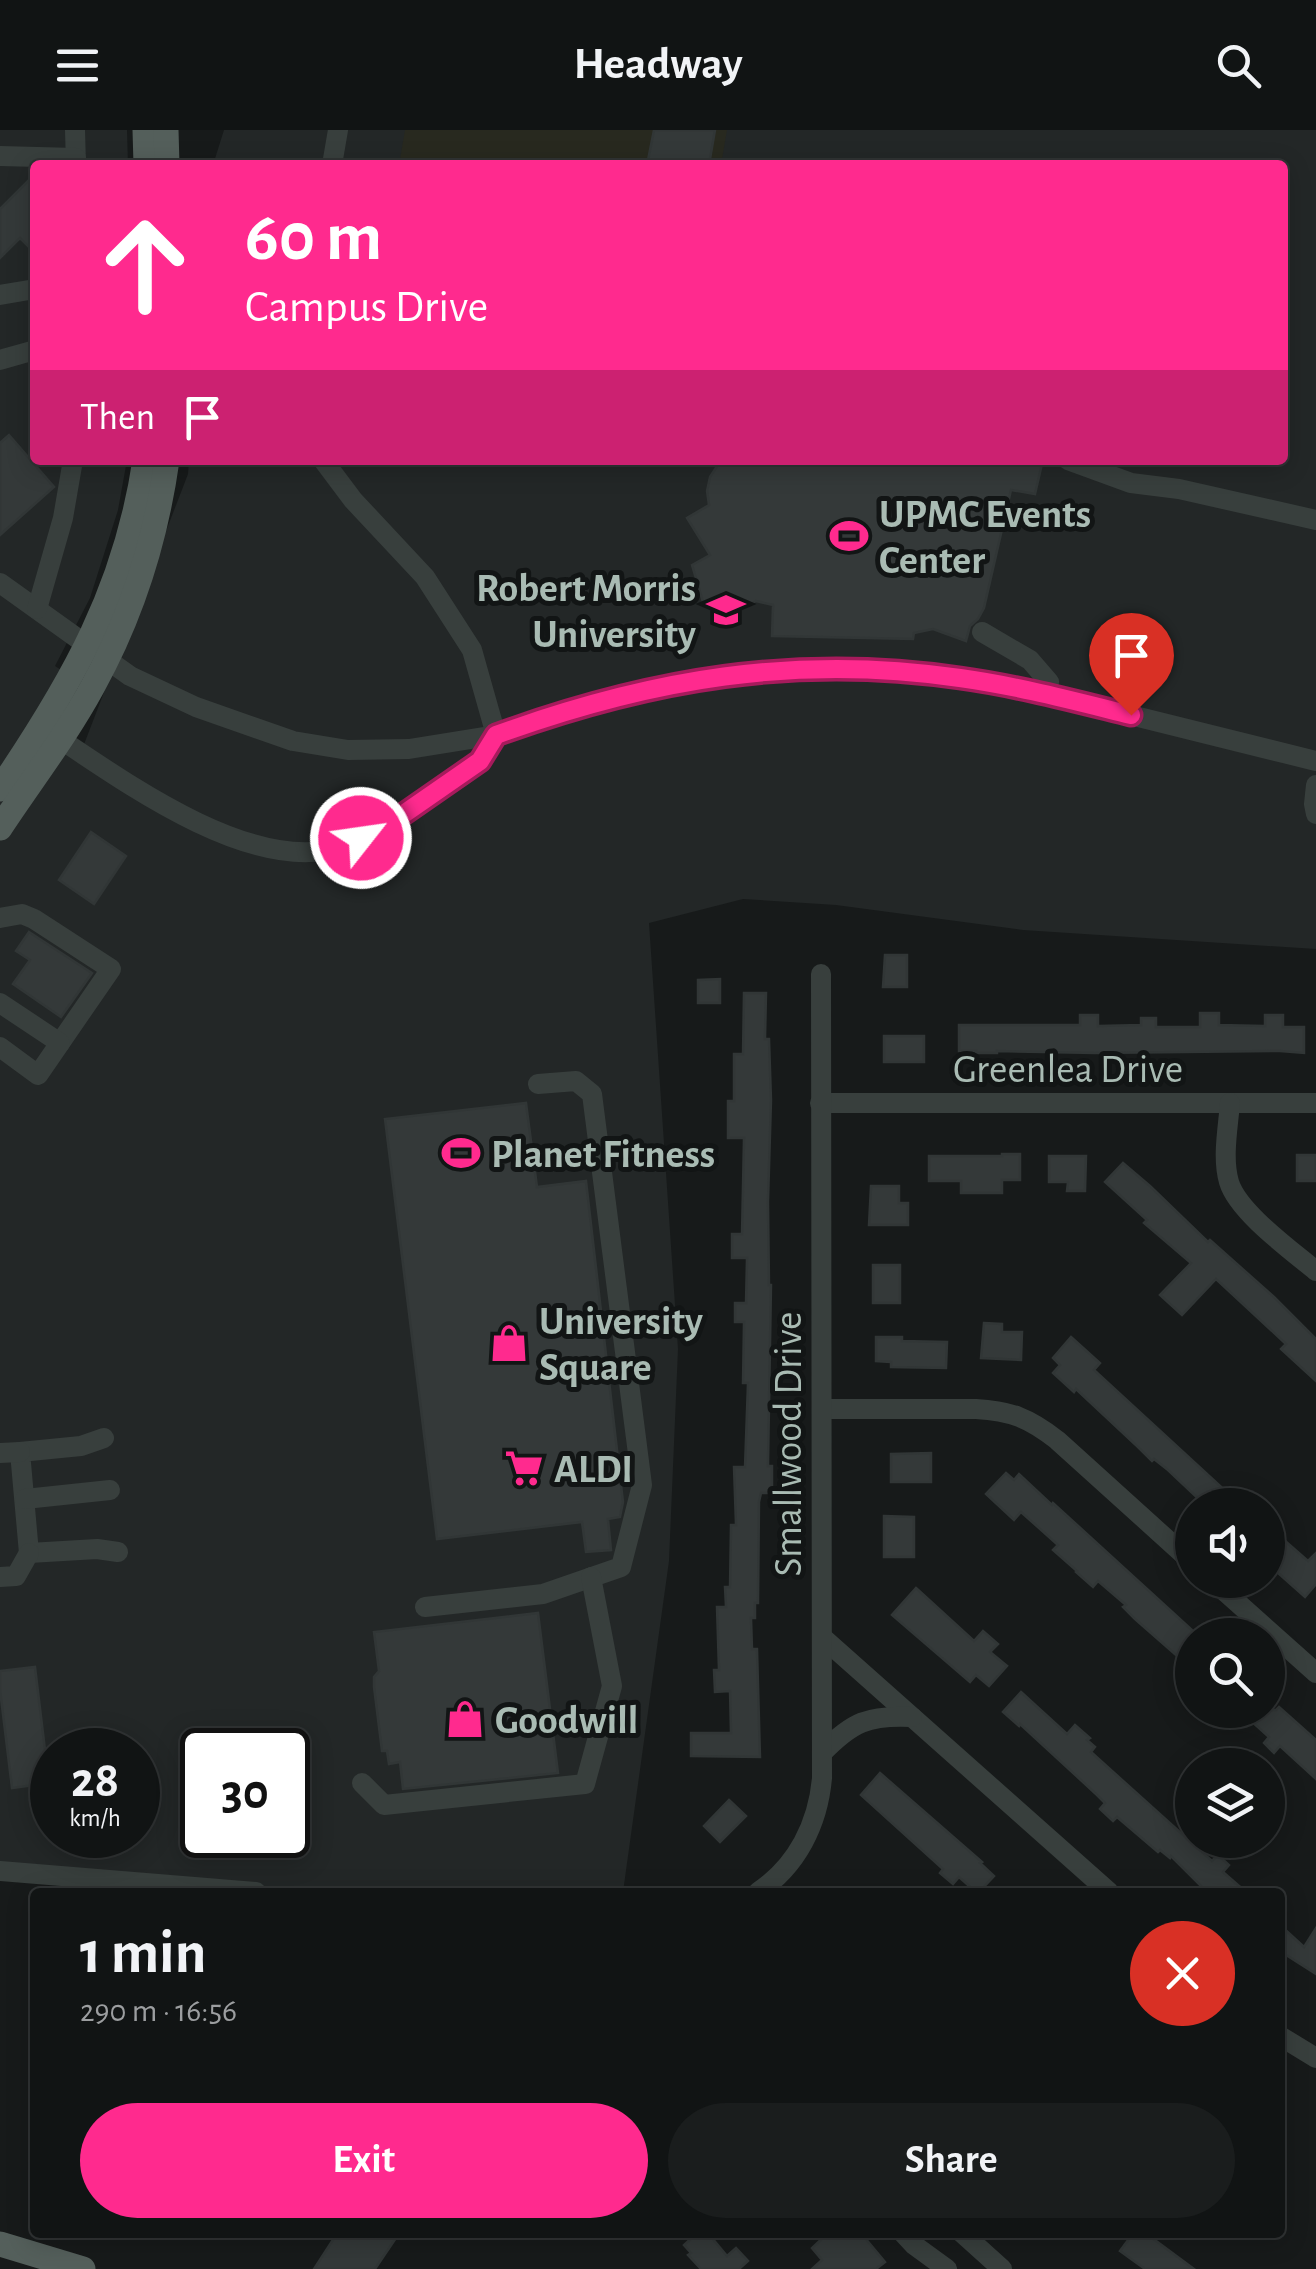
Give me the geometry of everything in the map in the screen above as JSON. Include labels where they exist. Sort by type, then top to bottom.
[{"type":"main road","points":[[145,130],[146,160]]},
{"type":"main road","points":[[166,130],[167,160]]},
{"type":"main road","points":[[0,828],[92,687],[97,652],[144,465]]},
{"type":"main road","points":[[0,789],[130,604],[144,564],[166,465]]},
{"type":"main road","points":[[0,2244],[82,2269]]},
{"type":"street","points":[[75,130],[76,160]]},
{"type":"street","points":[[333,160],[338,130]]},
{"type":"street","points":[[0,156],[61,160]]},
{"type":"street","points":[[0,296],[30,290]]},
{"type":"street","points":[[0,360],[30,351]]},
{"type":"street","points":[[37,609],[63,518],[71,465]]},
{"type":"street","points":[[60,740],[220,834],[284,852],[330,850],[361,838],[395,820],[480,761],[496,735],[472,650],[426,577],[353,500],[326,465]]},
{"type":"street","points":[[1082,465],[1131,482],[1316,520]]},
{"type":"street","points":[[0,583],[130,676],[196,707],[292,741],[348,750],[409,750],[496,735],[603,699],[707,678],[795,669],[886,670],[961,678],[1046,694],[1316,761]]},
{"type":"street","points":[[982,632],[1030,660],[1049,682],[1046,694]]},
{"type":"street","points":[[1316,785],[1316,814]]},
{"type":"street","points":[[0,918],[22,914],[34,919],[111,968],[38,1074],[0,1047]]},
{"type":"street","name":"Smallwood Drive","points":[[763,1888],[790,1864],[807,1835],[820,1796],[821,974]]},
{"type":"street","points":[[0,1003],[60,1043]]},
{"type":"street","points":[[425,1607],[543,1594],[622,1567],[642,1484],[592,1094],[576,1082],[538,1084]]},
{"type":"street","name":"Greenlea Drive","points":[[820,1103],[1316,1103]]},
{"type":"street","points":[[1230,1104],[1226,1171],[1233,1192],[1249,1212],[1316,1272]]},
{"type":"street","points":[[822,1409],[976,1409],[1018,1415],[1057,1440],[1175,1547]]},
{"type":"street","points":[[0,1577],[16,1576],[29,1553],[24,1499],[10,1452],[81,1446],[104,1438]]},
{"type":"street","points":[[24,1499],[110,1490]]},
{"type":"street","points":[[29,1553],[97,1549],[118,1552]]},
{"type":"street","points":[[362,1782],[384,1804],[585,1784],[612,1686],[592,1577]]},
{"type":"street","points":[[1232,1598],[1316,1674]]},
{"type":"street","points":[[822,1637],[1104,1888]]},
{"type":"street","points":[[822,1753],[860,1722],[889,1716],[912,1717]]},
{"type":"street","points":[[0,1871],[207,1888]]},
{"type":"street","points":[[1285,2039],[1316,2058]]},
{"type":"street","points":[[908,2238],[947,2269]]},
{"type":"street","points":[[968,2238],[1002,2269]]},
{"type":"shaded area","points":[[0,130],[127,130],[128,160],[30,160],[30,465],[126,465],[118,510],[90,598],[55,666],[72,677],[46,721],[83,747],[189,465],[1288,465],[1288,160],[215,160],[224,130],[1316,130],[1316,949],[1023,930],[836,905],[743,899],[649,923],[678,1349],[669,1561],[624,1888],[207,1888],[0,1871]]},
{"type":"shaded area","points":[[405,130],[727,130],[722,160],[400,160]]},
{"type":"building","points":[[654,130],[715,130],[710,160],[648,160]]},
{"type":"building","points":[[30,179],[30,248],[20,238],[0,258],[0,209]]},
{"type":"building","points":[[9,435],[30,459],[30,465],[35,465],[54,487],[0,535],[0,443]]},
{"type":"building","name":"UPMC Events Center","points":[[718,465],[1042,465],[1035,494],[1011,490],[984,608],[970,626],[966,641],[933,629],[914,633],[913,639],[772,636],[773,605],[756,601],[747,606],[738,603],[733,609],[703,602],[692,565],[710,555],[687,518],[709,505],[710,477]]},
{"type":"building","points":[[91,832],[126,856],[94,904],[59,880]]},
{"type":"building","points":[[29,932],[92,973],[61,1017],[13,984],[30,960],[16,951]]},
{"type":"building","points":[[885,955],[907,955],[907,987],[883,987]]},
{"type":"building","points":[[720,979],[720,1003],[698,1003],[698,980]]},
{"type":"building","points":[[744,993],[766,993],[765,1039],[769,1039],[771,1100],[768,1466],[772,1466],[772,1493],[761,1493],[759,1502],[758,1603],[755,1618],[751,1618],[752,1649],[757,1649],[760,1757],[691,1756],[691,1733],[731,1733],[730,1691],[715,1692],[714,1670],[719,1670],[717,1607],[726,1607],[725,1587],[730,1587],[731,1525],[736,1525],[734,1467],[745,1467],[748,1383],[743,1383],[744,1322],[735,1322],[735,1303],[746,1303],[747,1258],[732,1258],[732,1234],[742,1234],[744,1138],[728,1138],[728,1101],[734,1101],[734,1054],[743,1054]]},
{"type":"building","points":[[1200,1013],[1219,1013],[1219,1025],[1265,1026],[1265,1015],[1283,1015],[1283,1027],[1304,1027],[1304,1053],[959,1051],[959,1025],[1080,1025],[1080,1015],[1098,1015],[1098,1026],[1141,1025],[1141,1018],[1156,1018],[1156,1027],[1200,1027]]},
{"type":"building","points":[[884,1036],[924,1036],[924,1062],[884,1062]]},
{"type":"building","name":"University Square","points":[[526,1103],[537,1187],[586,1181],[623,1502],[620,1517],[608,1519],[611,1550],[586,1552],[582,1522],[437,1539],[385,1119]]},
{"type":"building","points":[[1020,1154],[1020,1180],[1002,1180],[1002,1193],[961,1193],[961,1181],[929,1181],[929,1156]]},
{"type":"building","points":[[1297,1155],[1316,1155],[1316,1181],[1297,1181]]},
{"type":"building","points":[[1049,1156],[1086,1156],[1085,1191],[1067,1191],[1068,1182],[1049,1182]]},
{"type":"building","points":[[1123,1163],[1316,1339],[1316,1381],[1281,1349],[1286,1344],[1216,1279],[1182,1315],[1160,1295],[1191,1263],[1144,1223],[1147,1220],[1105,1182]]},
{"type":"building","points":[[871,1186],[899,1186],[899,1203],[908,1203],[908,1225],[869,1225]]},
{"type":"building","points":[[873,1265],[900,1265],[900,1303],[873,1303]]},
{"type":"building","points":[[984,1323],[1002,1324],[1002,1332],[1022,1332],[1021,1360],[981,1358]]},
{"type":"building","points":[[876,1337],[947,1342],[946,1368],[891,1367],[891,1362],[876,1361]]},
{"type":"building","points":[[1071,1337],[1100,1363],[1094,1370],[1222,1488],[1187,1488],[1053,1373],[1060,1365],[1053,1358]]},
{"type":"building","points":[[931,1453],[931,1482],[891,1482],[891,1454]]},
{"type":"building","points":[[1006,1473],[1014,1480],[1019,1474],[1179,1618],[1175,1618],[1175,1654],[1098,1581],[1093,1587],[1076,1572],[1053,1550],[1058,1545],[1021,1512],[1014,1520],[986,1494]]},
{"type":"building","points":[[884,1516],[914,1517],[914,1557],[884,1557]]},
{"type":"building","points":[[1285,1541],[1308,1561],[1316,1553],[1316,1584],[1305,1597],[1285,1579]]},
{"type":"building","points":[[916,1588],[974,1641],[983,1631],[998,1644],[990,1652],[1007,1666],[989,1686],[976,1675],[970,1682],[892,1615]]},
{"type":"building","name":"Goodwill","points":[[538,1613],[558,1773],[403,1789],[400,1762],[389,1764],[387,1751],[382,1751],[374,1687],[379,1671],[374,1632]]},
{"type":"building","points":[[35,1667],[42,1728],[30,1728],[30,1786],[12,1788],[0,1671]]},
{"type":"building","points":[[1021,1692],[1067,1734],[1075,1725],[1090,1738],[1087,1740],[1095,1747],[1091,1752],[1175,1828],[1175,1858],[1221,1858],[1229,1865],[1223,1872],[1241,1888],[1203,1888],[1171,1856],[1158,1852],[1117,1817],[1113,1821],[1100,1809],[1105,1803],[1003,1712]]},
{"type":"building","points":[[1285,1712],[1316,1740],[1316,1779],[1285,1748],[1269,1748],[1264,1743],[1269,1737],[1259,1728],[1285,1728]]},
{"type":"building","points":[[880,1773],[994,1876],[983,1888],[971,1888],[959,1877],[953,1884],[940,1873],[943,1869],[861,1795]]},
{"type":"building","points":[[729,1800],[746,1816],[720,1842],[704,1826]]},
{"type":"building","points":[[1316,1928],[1316,1974],[1285,1954],[1285,1930],[1304,1947]]},
{"type":"building","points":[[334,2238],[396,2238],[375,2269],[314,2269]]},
{"type":"building","points":[[692,2238],[712,2238],[727,2256],[736,2248],[748,2261],[739,2269],[701,2269],[684,2245]]},
{"type":"building","points":[[823,2238],[865,2238],[885,2262],[876,2269],[812,2269],[822,2260],[812,2248]]},
{"type":"building","points":[[1130,2238],[1152,2238],[1194,2269],[1145,2269],[1120,2251]]},
{"type":"place","name":"UPMC Events Center","points":[[849,536]]},
{"type":"place","name":"Robert Morris University","points":[[726,610]]},
{"type":"place","name":"Planet Fitness","points":[[461,1153]]},
{"type":"place","name":"University Square","points":[[509,1343]]},
{"type":"place","name":"ALDI","points":[[524,1468]]},
{"type":"place","name":"Goodwill","points":[[465,1719]]},
{"type":"route","points":[[361,838],[395,820],[480,761],[496,735],[603,699],[707,678],[795,669],[886,670],[961,678],[1131,715]]}]
